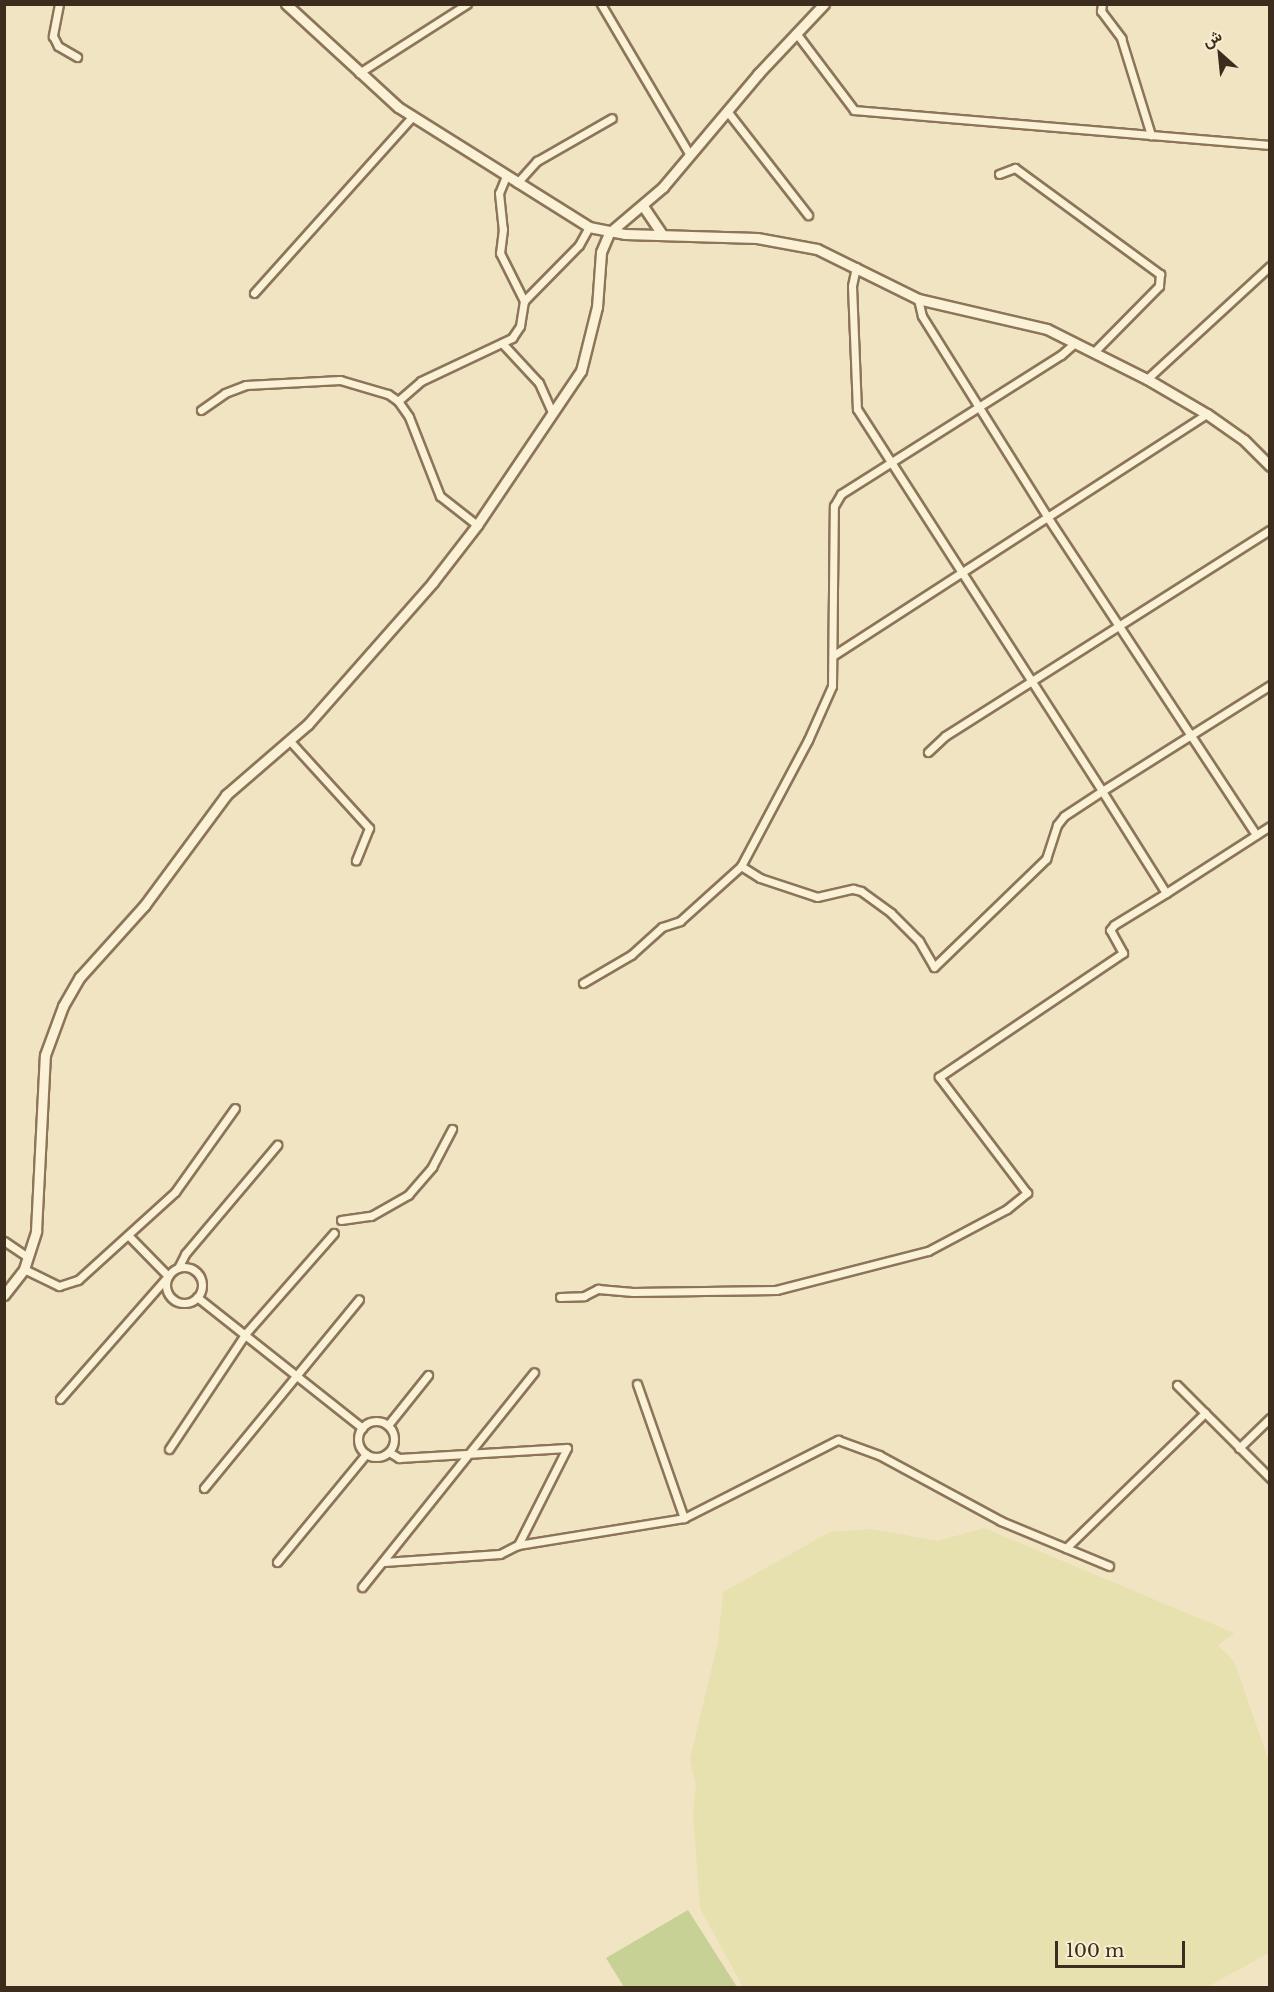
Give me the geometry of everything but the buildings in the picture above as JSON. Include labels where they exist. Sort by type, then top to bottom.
[{"type":"street","points":[[59,4],[52,36],[58,46],[77,57]]},
{"type":"street","points":[[286,4],[359,73],[413,116],[589,227],[609,233],[661,233],[790,243],[817,249],[918,299],[1018,319],[1094,352],[1147,379],[1207,414],[1244,440],[1269,466]]},
{"type":"street","points":[[359,73],[467,4]]},
{"type":"street","points":[[601,4],[690,155]]},
{"type":"street","points":[[4,1295],[24,1269],[26,1256],[36,1231],[45,1055],[63,1006],[80,977],[144,906],[226,795],[308,724],[433,582],[477,525],[551,410],[581,371],[588,355],[601,252],[609,233],[643,206],[824,4]]},
{"type":"street","points":[[1102,4],[1101,11],[1121,38],[1151,135]]},
{"type":"street","points":[[796,33],[854,110],[1269,145]]},
{"type":"street","points":[[727,111],[808,215]]},
{"type":"street","points":[[254,293],[413,116]]},
{"type":"street","points":[[517,183],[537,161],[612,118]]},
{"type":"street","points":[[999,174],[1015,168],[1160,274],[1159,286],[1094,352]]},
{"type":"street","points":[[506,176],[499,193],[503,229],[500,253],[524,301]]},
{"type":"street","points":[[643,206],[661,233]]},
{"type":"street","points":[[398,401],[421,381],[502,344],[520,326],[524,301],[579,245],[589,227]]},
{"type":"street","points":[[1147,379],[1269,266]]},
{"type":"street","points":[[856,267],[852,320],[857,409],[1166,893]]},
{"type":"street","points":[[918,299],[922,316],[1048,518],[1121,625],[1256,835]]},
{"type":"street","points":[[583,983],[631,955],[662,927],[680,921],[741,866],[808,740],[832,686],[834,506],[841,494],[1075,343]]},
{"type":"street","points":[[502,344],[539,383],[551,410]]},
{"type":"street","points":[[201,411],[225,393],[246,386],[340,380],[368,386],[398,401],[419,438],[440,496],[477,525]]},
{"type":"street","points":[[834,656],[1207,414]]},
{"type":"street","points":[[928,752],[945,736],[1269,530]]},
{"type":"street","points":[[741,866],[760,878],[817,897],[853,889],[861,891],[891,913],[919,940],[934,967],[1046,859],[1057,825],[1064,816],[1269,685]]},
{"type":"street","points":[[289,740],[369,828],[356,861]]},
{"type":"street","points":[[560,1297],[584,1296],[598,1288],[633,1292],[776,1290],[928,1251],[1006,1209],[1027,1192],[939,1077],[1124,953],[1110,930],[1114,926],[1269,826]]},
{"type":"street","points":[[24,1269],[44,1282],[70,1285],[175,1192],[235,1108]]},
{"type":"street","points":[[341,1220],[371,1216],[408,1195],[432,1167],[452,1129]]},
{"type":"street","points":[[60,1399],[177,1268],[184,1254],[276,1145]]},
{"type":"street","points":[[169,1449],[246,1333],[334,1233]]},
{"type":"street","points":[[128,1235],[168,1276]]},
{"type":"street","points":[[4,1241],[26,1256]]},
{"type":"street","points":[[168,1276],[166,1288],[171,1298],[187,1303],[197,1297],[202,1287],[199,1275],[190,1268],[177,1268]]},
{"type":"street","points":[[197,1297],[246,1333],[363,1428]]},
{"type":"street","points":[[204,1488],[359,1299]]},
{"type":"street","points":[[362,1587],[471,1454],[534,1372]]},
{"type":"street","points":[[388,1425],[428,1374]]},
{"type":"street","points":[[638,1384],[684,1518]]},
{"type":"street","points":[[1177,1385],[1269,1478]]},
{"type":"street","points":[[1066,1548],[1205,1413]]},
{"type":"street","points":[[1239,1448],[1269,1418]]},
{"type":"street","points":[[375,1421],[388,1425],[394,1435],[389,1452],[379,1457],[366,1454],[358,1442],[363,1428],[375,1421]]},
{"type":"street","points":[[384,1562],[500,1554],[518,1545],[684,1518],[838,1440],[879,1455],[1001,1521],[1109,1566]]},
{"type":"street","points":[[389,1452],[399,1458],[567,1448],[518,1545]]},
{"type":"street","points":[[277,1562],[366,1454]]},
{"type":"shaded area","points":[[984,1528],[1234,1633],[1218,1645],[1235,1663],[1269,1762],[1269,1953],[1207,1987],[743,1987],[700,1908],[693,1814],[696,1786],[690,1759],[718,1642],[723,1592],[830,1532],[871,1529],[938,1541]]},
{"type":"green space","points":[[688,1910],[737,1987],[624,1987],[606,1958]]}]
